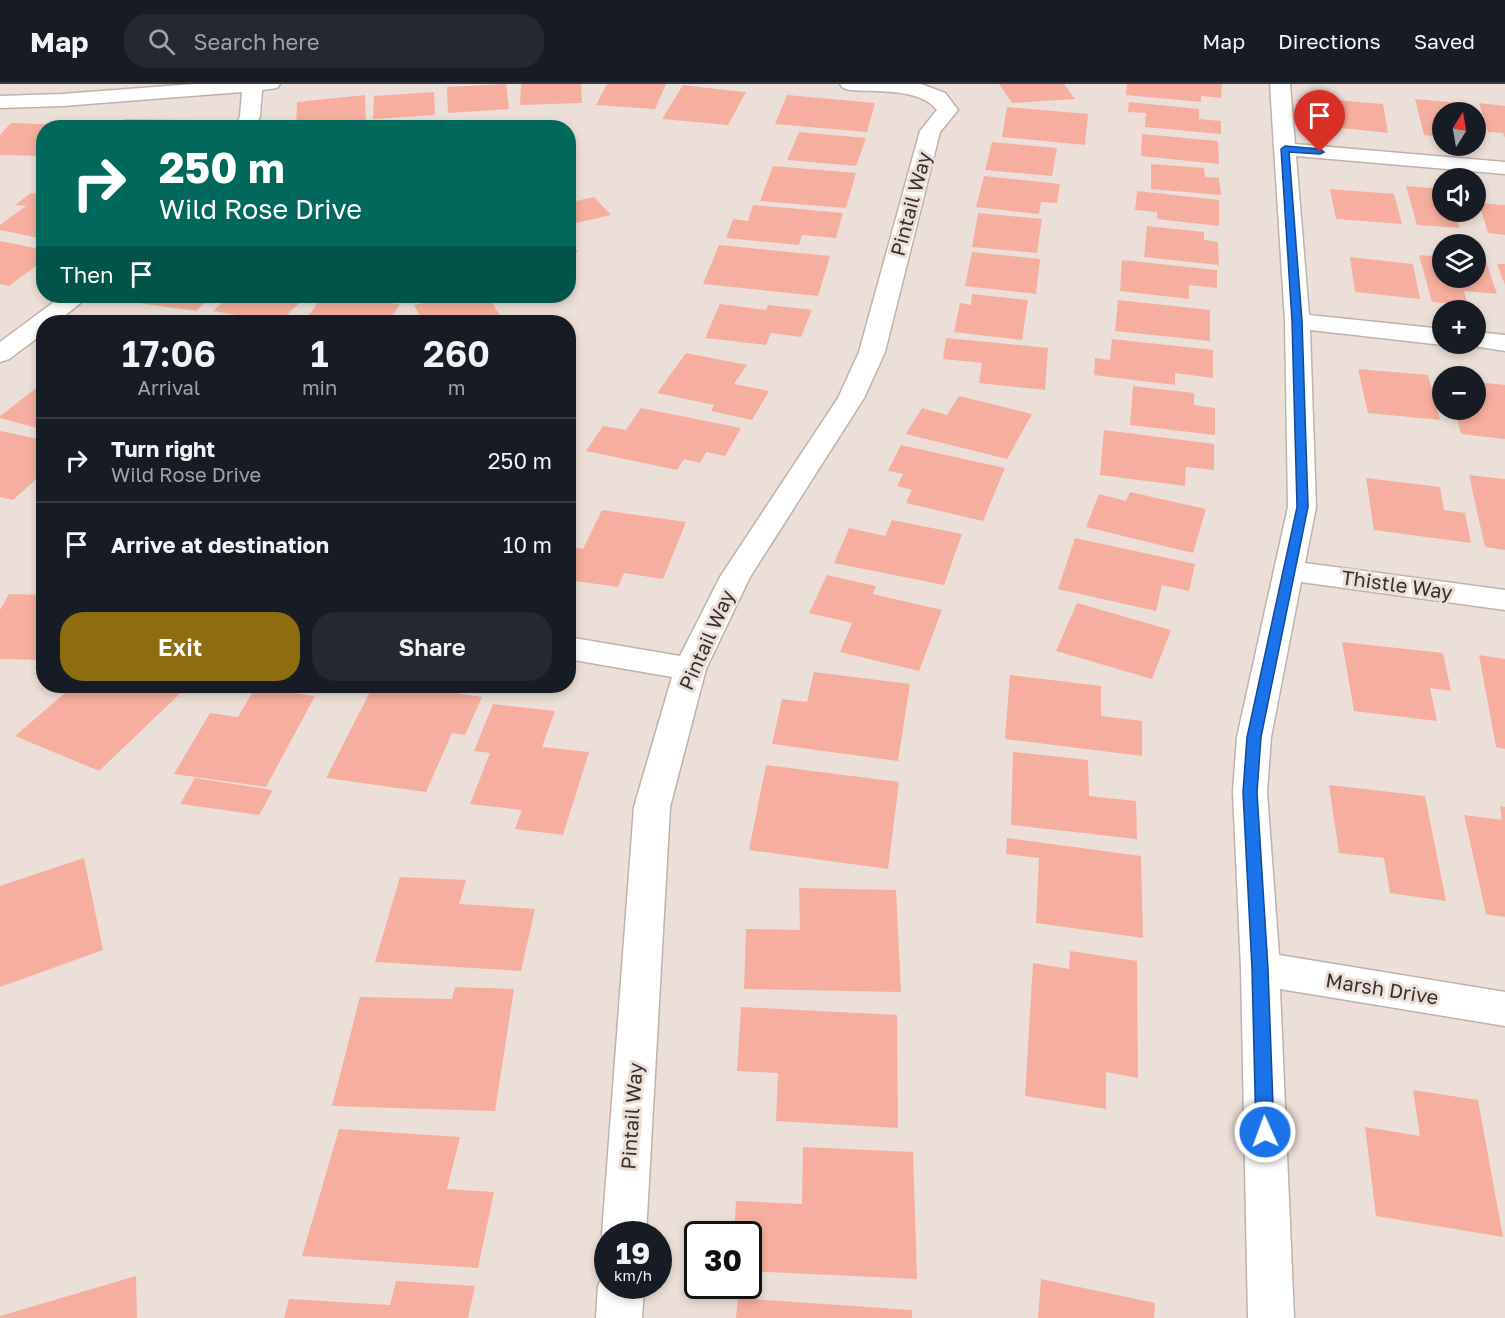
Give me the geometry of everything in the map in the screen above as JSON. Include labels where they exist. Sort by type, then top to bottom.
[{"type":"street","name":"Pintail Way","points":[[625,1221],[652,807],[690,669],[735,577],[851,398],[872,352],[930,131],[948,110],[938,97],[921,90],[850,84]]},
{"type":"street","points":[[1271,1318],[1260,969],[1250,792],[1254,737],[1302,507],[1297,321],[1280,84]]},
{"type":"street","points":[[0,102],[258,85],[249,120]]},
{"type":"street","points":[[1285,149],[1505,168]]},
{"type":"street","points":[[52,315],[68,303]]},
{"type":"street","points":[[1297,321],[1432,336]]},
{"type":"street","points":[[0,354],[36,327]]},
{"type":"street","points":[[1486,341],[1505,343]]},
{"type":"street","name":"Thistle Way","points":[[1290,571],[1505,600]]},
{"type":"street","points":[[576,649],[690,669]]},
{"type":"street","name":"Marsh Drive","points":[[1260,969],[1505,1010]]},
{"type":"street","points":[[619,1318],[620,1299]]},
{"type":"building","points":[[506,84],[509,109],[448,113],[447,87]]},
{"type":"building","points":[[521,84],[581,84],[582,103],[520,105]]},
{"type":"building","points":[[607,84],[666,84],[655,109],[596,105]]},
{"type":"building","points":[[999,84],[1064,84],[1075,99],[1012,103]]},
{"type":"building","points":[[1127,84],[1222,84],[1221,98],[1201,96],[1201,102],[1126,95]]},
{"type":"building","points":[[683,85],[746,92],[728,125],[662,119]]},
{"type":"building","points":[[434,92],[435,115],[373,119],[374,96]]},
{"type":"building","points":[[365,95],[366,120],[296,120],[297,102]]},
{"type":"building","points":[[787,95],[875,103],[867,132],[775,124]]},
{"type":"building","points":[[1324,99],[1383,104],[1388,133],[1342,128],[1341,120],[1327,119]]},
{"type":"building","points":[[1415,99],[1448,102],[1432,102],[1432,136],[1424,135]]},
{"type":"building","points":[[1129,102],[1199,109],[1199,119],[1221,121],[1221,134],[1145,127],[1146,113],[1128,112]]},
{"type":"building","points":[[1486,104],[1505,106],[1505,138],[1503,133],[1488,132]]},
{"type":"building","points":[[1007,107],[1088,114],[1085,145],[1002,137]]},
{"type":"building","points":[[125,119],[191,120],[124,120]]},
{"type":"building","points":[[11,123],[36,124],[36,156],[0,155],[0,135]]},
{"type":"building","points":[[799,132],[866,138],[856,166],[787,160]]},
{"type":"building","points":[[1142,134],[1218,141],[1219,164],[1141,156]]},
{"type":"building","points":[[992,142],[1057,148],[1052,176],[985,170]]},
{"type":"building","points":[[1151,164],[1204,168],[1205,177],[1219,178],[1221,195],[1151,189]]},
{"type":"building","points":[[773,166],[856,173],[846,208],[760,201]]},
{"type":"building","points":[[984,176],[1060,184],[1057,203],[1041,202],[1039,214],[976,207]]},
{"type":"building","points":[[1406,186],[1432,188],[1432,222],[1458,222],[1460,228],[1417,225]]},
{"type":"building","points":[[1330,189],[1394,194],[1402,224],[1336,219]]},
{"type":"building","points":[[1137,191],[1219,200],[1219,226],[1157,219],[1157,212],[1135,210]]},
{"type":"building","points":[[31,193],[36,194],[36,237],[0,230],[0,225],[26,206],[15,205]]},
{"type":"building","points":[[594,197],[611,215],[576,223],[576,201]]},
{"type":"building","points":[[1486,204],[1505,205],[1505,235],[1488,233],[1485,222]]},
{"type":"building","points":[[753,205],[843,213],[836,238],[802,235],[799,245],[726,238],[733,219],[748,221]]},
{"type":"building","points":[[978,213],[1042,219],[1037,253],[972,247]]},
{"type":"building","points":[[1147,226],[1204,232],[1204,240],[1218,242],[1219,265],[1144,257]]},
{"type":"building","points":[[0,241],[36,248],[36,266],[9,286],[0,284]]},
{"type":"building","points":[[719,245],[830,256],[818,296],[703,284]]},
{"type":"building","points":[[972,252],[1040,259],[1036,294],[965,286]]},
{"type":"building","points":[[1419,255],[1432,256],[1432,288],[1486,288],[1486,261],[1497,294],[1464,291],[1467,300],[1432,300],[1432,302]]},
{"type":"building","points":[[1350,257],[1413,264],[1420,299],[1355,292]]},
{"type":"building","points":[[1122,260],[1217,270],[1217,288],[1189,285],[1189,299],[1120,291]]},
{"type":"building","points":[[1497,264],[1505,264],[1505,285]]},
{"type":"building","points":[[972,294],[1028,300],[1022,340],[954,332],[960,303],[971,305]]},
{"type":"building","points":[[1118,300],[1210,310],[1210,341],[1115,331]]},
{"type":"building","points":[[139,303],[205,303],[196,311]]},
{"type":"building","points":[[222,303],[299,303],[287,315],[237,315],[213,311]]},
{"type":"building","points":[[318,303],[400,304],[393,315],[309,315]]},
{"type":"building","points":[[492,303],[500,315],[419,315],[414,305]]},
{"type":"building","points":[[720,304],[766,310],[768,305],[812,310],[801,337],[771,333],[766,345],[705,338]]},
{"type":"building","points":[[946,338],[1048,348],[1045,390],[979,383],[982,363],[943,359]]},
{"type":"building","points":[[1112,339],[1213,350],[1213,378],[1175,373],[1175,385],[1094,375],[1095,358],[1110,360]]},
{"type":"building","points":[[686,353],[747,365],[734,384],[769,391],[752,420],[711,411],[714,405],[657,393]]},
{"type":"building","points":[[1358,369],[1428,375],[1432,390],[1432,419],[1368,413]]},
{"type":"building","points":[[1486,383],[1505,385],[1505,439],[1461,434],[1458,420],[1486,420]]},
{"type":"building","points":[[1133,386],[1194,393],[1194,405],[1215,408],[1215,435],[1130,425]]},
{"type":"building","points":[[36,388],[36,428],[0,418]]},
{"type":"building","points":[[959,396],[1032,414],[1007,459],[906,434],[922,408],[947,415]]},
{"type":"building","points":[[641,408],[741,428],[725,456],[706,452],[700,463],[684,459],[677,470],[586,451],[603,426],[626,430]]},
{"type":"building","points":[[1104,430],[1214,444],[1214,470],[1186,467],[1185,486],[1100,475]]},
{"type":"building","points":[[0,431],[36,438],[36,479],[13,500],[0,497]]},
{"type":"building","points":[[901,445],[1005,468],[983,521],[906,503],[912,490],[897,486],[903,474],[888,471]]},
{"type":"building","points":[[1469,475],[1505,479],[1505,550],[1485,547]]},
{"type":"building","points":[[1366,478],[1440,487],[1444,510],[1465,513],[1471,543],[1374,530]]},
{"type":"building","points":[[1130,492],[1206,509],[1193,553],[1086,527],[1099,494],[1126,501]]},
{"type":"building","points":[[602,510],[686,522],[663,579],[624,573],[618,587],[576,581],[576,548],[583,549]]},
{"type":"building","points":[[892,520],[962,534],[944,585],[834,563],[849,528],[885,536]]},
{"type":"building","points":[[1075,538],[1195,564],[1189,591],[1162,585],[1156,611],[1058,589]]},
{"type":"building","points":[[827,575],[876,586],[873,594],[942,610],[919,671],[840,652],[852,623],[809,613]]},
{"type":"building","points":[[9,594],[36,595],[36,660],[0,659],[0,610]]},
{"type":"building","points":[[1077,603],[1171,630],[1152,679],[1056,651]]},
{"type":"building","points":[[1342,642],[1443,653],[1451,691],[1430,688],[1437,721],[1354,711]]},
{"type":"building","points":[[1479,655],[1505,659],[1505,749],[1496,747]]},
{"type":"building","points":[[814,672],[910,684],[898,761],[772,744],[782,699],[807,702]]},
{"type":"building","points":[[1010,675],[1101,686],[1101,716],[1142,721],[1142,756],[1005,739]]},
{"type":"building","points":[[65,693],[181,693],[99,771],[15,736]]},
{"type":"building","points":[[252,693],[292,693],[315,696],[266,787],[174,774],[210,713],[238,717]]},
{"type":"building","points":[[369,693],[457,693],[482,697],[465,735],[452,733],[426,792],[326,778]]},
{"type":"building","points":[[493,704],[555,711],[542,747],[589,752],[563,835],[515,829],[522,810],[470,804],[490,753],[474,751]]},
{"type":"building","points":[[1013,752],[1088,760],[1089,796],[1136,801],[1137,839],[1011,825]]},
{"type":"building","points":[[766,765],[899,782],[888,869],[749,850]]},
{"type":"building","points":[[195,778],[273,790],[259,815],[180,804]]},
{"type":"building","points":[[1329,785],[1425,796],[1446,901],[1390,893],[1384,858],[1339,853]]},
{"type":"building","points":[[1500,806],[1505,807],[1505,917],[1486,914],[1464,815],[1502,820]]},
{"type":"building","points":[[1007,838],[1141,856],[1143,938],[1036,923],[1039,858],[1006,854]]},
{"type":"building","points":[[84,858],[103,950],[0,987],[0,886]]},
{"type":"building","points":[[400,877],[466,880],[459,904],[535,909],[521,971],[375,962]]},
{"type":"building","points":[[799,888],[896,890],[901,992],[744,989],[746,929],[800,930]]},
{"type":"building","points":[[1070,951],[1137,961],[1138,1078],[1106,1072],[1106,1109],[1025,1096],[1033,963],[1069,969]]},
{"type":"building","points":[[455,987],[514,989],[495,1111],[332,1106],[360,997],[452,999]]},
{"type":"building","points":[[741,1007],[897,1015],[898,1128],[776,1121],[778,1073],[737,1071]]},
{"type":"building","points":[[1413,1090],[1478,1100],[1503,1237],[1376,1216],[1365,1127],[1420,1136]]},
{"type":"building","points":[[339,1129],[460,1137],[447,1189],[494,1192],[478,1268],[302,1256]]},
{"type":"building","points":[[803,1147],[913,1152],[917,1279],[762,1272],[762,1221],[735,1221],[736,1201],[802,1204]]},
{"type":"building","points":[[136,1276],[137,1318],[0,1318],[0,1316]]},
{"type":"building","points":[[1041,1279],[1155,1303],[1154,1318],[1038,1318]]},
{"type":"building","points":[[396,1281],[475,1286],[468,1318],[284,1318],[289,1299],[390,1305]]},
{"type":"building","points":[[738,1299],[912,1310],[912,1318],[736,1318]]},
{"type":"route","points":[[1265,1132],[1260,969],[1250,792],[1254,737],[1302,507],[1297,321],[1285,149],[1320,152]]}]
